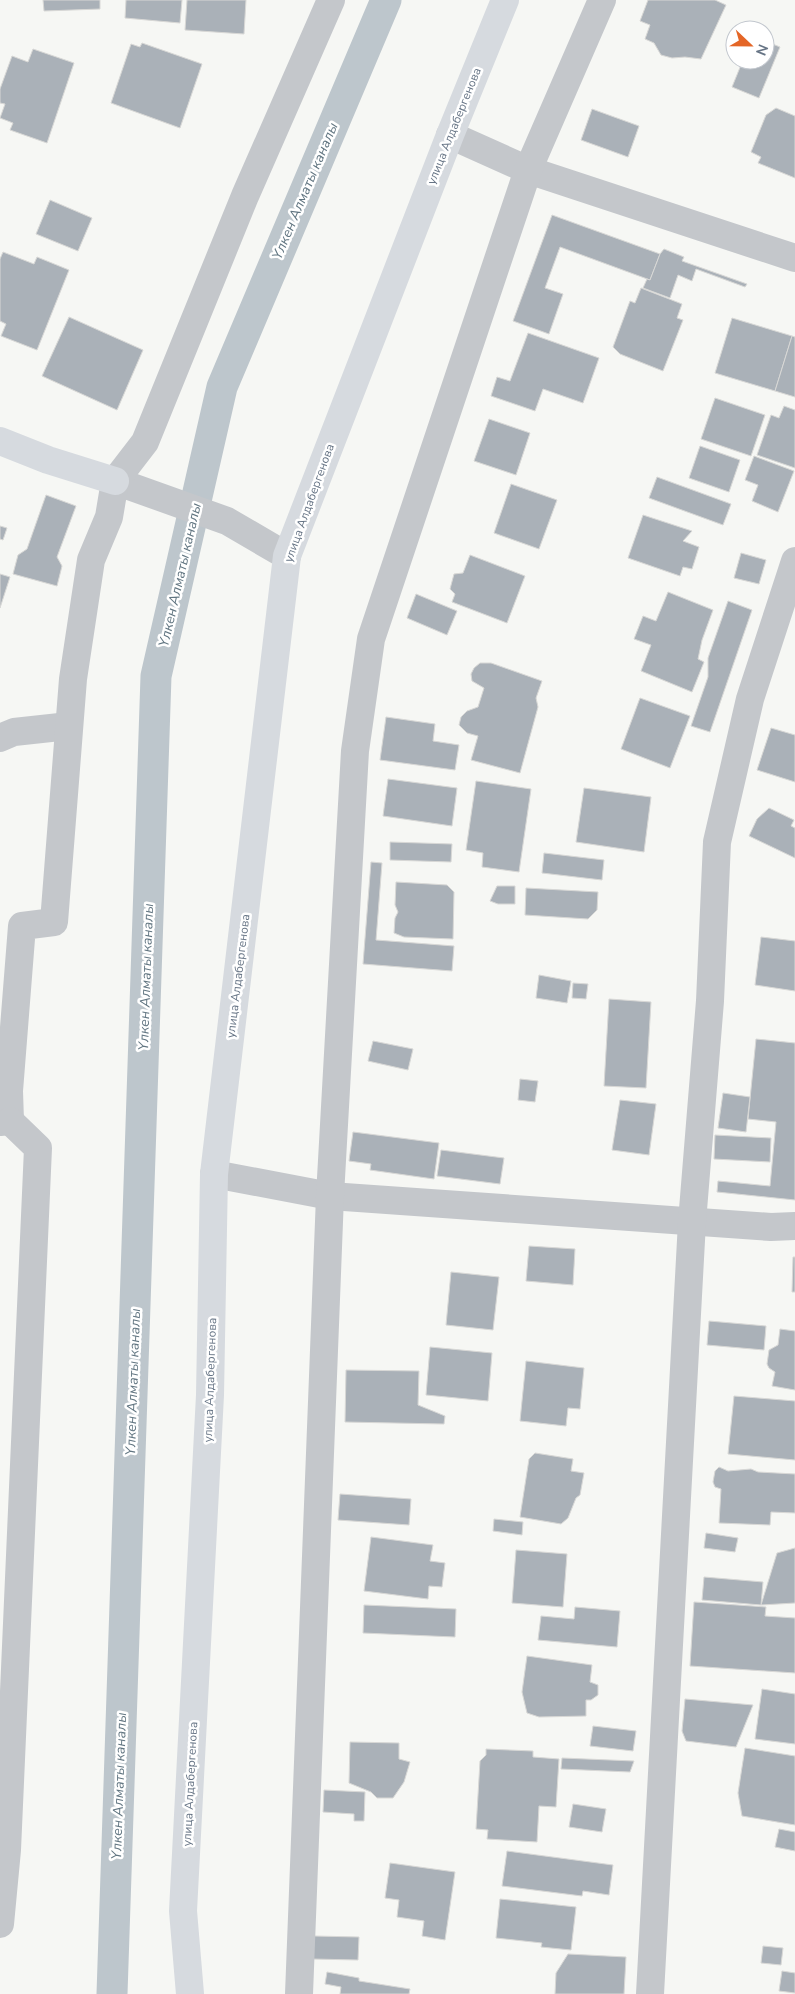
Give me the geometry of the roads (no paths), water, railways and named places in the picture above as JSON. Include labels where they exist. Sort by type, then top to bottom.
[{"type":"main road","name":"улица Алдабергенова","points":[[190,1994],[183,1911],[210,1395],[214,1174],[287,556],[450,135],[505,0]]},
{"type":"main road","points":[[0,441],[48,460],[115,481]]},
{"type":"street","points":[[0,1924],[7,1840],[38,1148],[5,1122],[22,926],[54,922],[73,679],[91,560],[109,517],[115,481],[145,442],[245,196],[331,0]]},
{"type":"street","points":[[299,1994],[330,1196],[355,750],[371,639],[528,170],[602,0]]},
{"type":"street","points":[[450,135],[528,170],[795,258]]},
{"type":"street","points":[[115,481],[227,521],[287,556]]},
{"type":"street","points":[[650,1994],[692,1222],[710,1001],[716,842],[750,700],[795,562]]},
{"type":"street","points":[[0,738],[14,732],[69,726]]},
{"type":"street","points":[[214,1174],[330,1196],[692,1222],[771,1227],[795,1226]]},
{"type":"waterway","name":"Үлкен Алматы каналы","points":[[112,1994],[156,676],[222,387],[386,0]]}]
